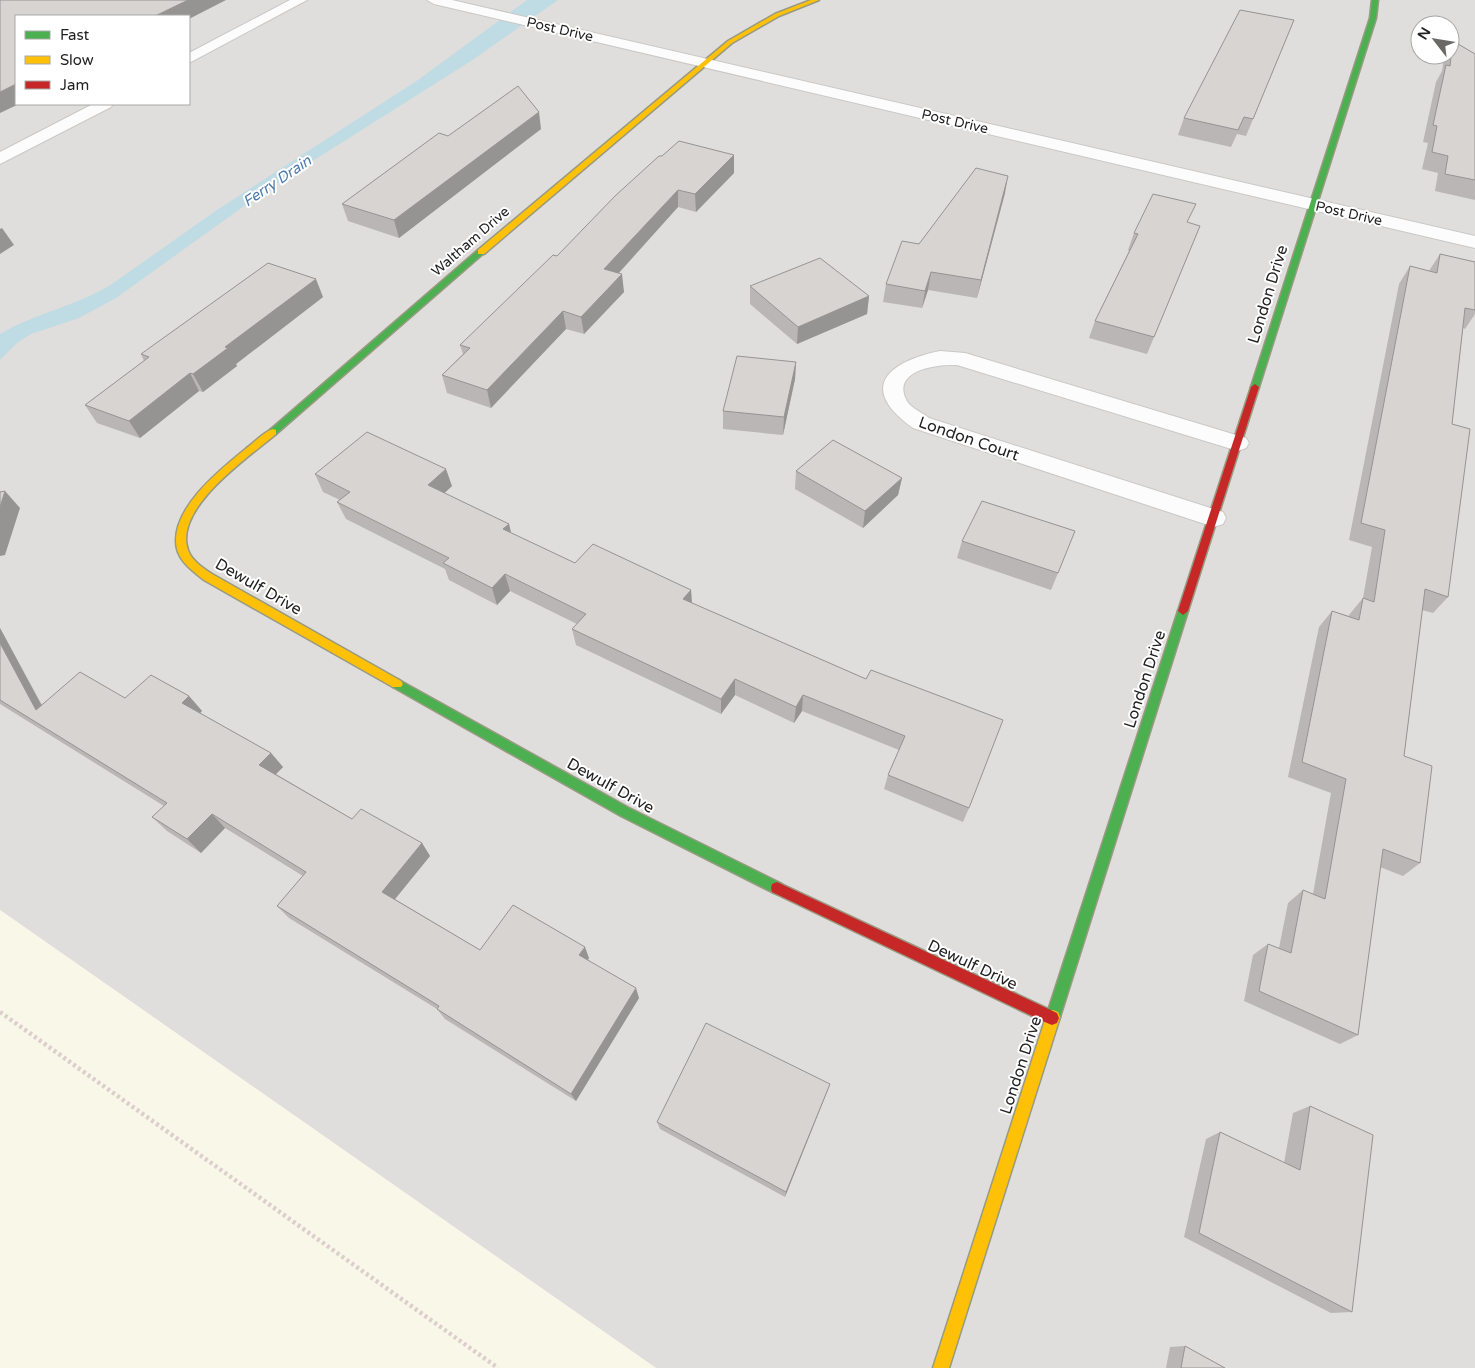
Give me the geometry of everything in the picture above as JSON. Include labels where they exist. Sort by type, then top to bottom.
[{"type":"street","points":[[190,58],[300,0]]},
{"type":"street","name":"Post Drive","points":[[434,0],[1475,242]]},
{"type":"street","name":"Waltham Drive","points":[[180,542],[184,520],[196,501],[214,483],[459,270],[730,42],[759,24],[816,0]]},
{"type":"street","name":"London Drive","points":[[941,1368],[1373,18],[1375,0]]},
{"type":"street","points":[[0,159],[103,105]]},
{"type":"street","name":"London Court","points":[[1214,518],[921,423],[908,416],[898,405],[893,394],[894,382],[899,374],[915,363],[935,357],[958,358],[1238,442]]},
{"type":"street","name":"Dewulf Drive","points":[[180,542],[188,560],[208,577],[625,812],[796,897],[1052,1018]]},
{"type":"path","points":[[0,1012],[498,1368]]},
{"type":"shaded area","points":[[0,0],[1475,0],[1475,1368],[656,1368],[0,910]]},
{"type":"shaded area","points":[[0,910],[656,1368],[0,1368]]},
{"type":"water","name":"Ferry Drain","points":[[527,0],[558,0],[471,61],[265,191],[116,298],[79,318],[31,334],[17,343],[0,360],[0,334],[27,320],[99,292],[112,284],[217,210],[418,80]]},
{"type":"building","points":[[0,0],[188,0],[157,15],[15,15],[15,84],[0,92]]},
{"type":"building","points":[[1240,10],[1294,20],[1253,119],[1244,117],[1238,130],[1184,118]]},
{"type":"building","points":[[1460,45],[1475,54],[1475,180],[1445,174],[1448,156],[1432,152],[1437,126],[1433,125],[1446,65],[1460,65]]},
{"type":"building","points":[[518,86],[539,112],[394,220],[342,204],[439,133],[448,136]]},
{"type":"building","points":[[679,141],[734,155],[695,194],[678,190],[604,269],[622,274],[581,317],[563,311],[487,390],[442,375],[470,348],[460,345],[553,255],[557,256],[615,196],[659,156],[662,156]]},
{"type":"building","points":[[976,168],[1008,176],[981,280],[931,272],[925,291],[886,284],[902,241],[919,244]]},
{"type":"building","points":[[1153,194],[1196,204],[1187,222],[1200,226],[1154,337],[1095,321],[1138,234],[1134,233]]},
{"type":"building","points":[[1440,254],[1475,262],[1475,310],[1465,308],[1452,424],[1470,429],[1448,597],[1425,589],[1404,756],[1432,766],[1420,863],[1383,849],[1358,1035],[1259,991],[1268,944],[1291,953],[1303,890],[1325,899],[1346,779],[1302,762],[1332,611],[1359,620],[1363,598],[1374,602],[1385,530],[1361,523],[1410,266],[1437,273]]},
{"type":"building","points":[[820,258],[869,296],[798,327],[750,286]]},
{"type":"building","points":[[268,263],[316,279],[225,347],[228,348],[193,374],[190,373],[129,421],[85,405],[149,357],[141,354]]},
{"type":"building","points":[[737,356],[796,362],[784,417],[723,411]]},
{"type":"building","points":[[367,432],[446,469],[428,485],[509,524],[503,529],[575,563],[593,544],[691,590],[683,599],[866,679],[871,670],[1003,720],[969,808],[888,775],[905,736],[803,695],[796,707],[735,679],[721,699],[572,629],[586,614],[505,574],[492,588],[443,563],[449,558],[337,502],[350,492],[315,474]]},
{"type":"building","points":[[833,440],[902,478],[865,511],[796,471]]},
{"type":"building","points":[[5,491],[0,507],[0,492]]},
{"type":"building","points":[[982,501],[1075,531],[1058,573],[962,541]]},
{"type":"building","points":[[0,643],[36,710],[80,672],[125,698],[151,675],[189,696],[182,703],[271,753],[259,765],[352,819],[361,809],[422,843],[382,892],[480,950],[513,905],[585,947],[579,955],[636,988],[571,1094],[437,1009],[439,1006],[277,906],[306,872],[212,814],[187,839],[152,817],[167,803],[0,700]]},
{"type":"building","points":[[706,1023],[830,1084],[786,1192],[657,1122]]},
{"type":"building","points":[[1310,1106],[1373,1135],[1352,1312],[1199,1233],[1220,1132],[1300,1170]]},
{"type":"building","points":[[1185,1346],[1225,1368],[1181,1368]]},
{"type":"traffic: fast","points":[[1255,387],[1373,18],[1375,0]]},
{"type":"traffic: fast","points":[[273,432],[481,252]]},
{"type":"traffic: fast","points":[[1053,1017],[1183,611]]},
{"type":"traffic: fast","points":[[397,684],[625,812],[777,888]]},
{"type":"traffic: slow","points":[[481,252],[730,42],[777,15],[816,0]]},
{"type":"traffic: slow","points":[[273,432],[229,468],[198,500],[187,517],[181,533],[184,554],[193,565],[208,577],[397,684]]},
{"type":"traffic: slow","points":[[941,1368],[1053,1017]]},
{"type":"traffic: jam","points":[[1183,611],[1255,387]]},
{"type":"traffic: jam","points":[[777,888],[1052,1018]]}]
